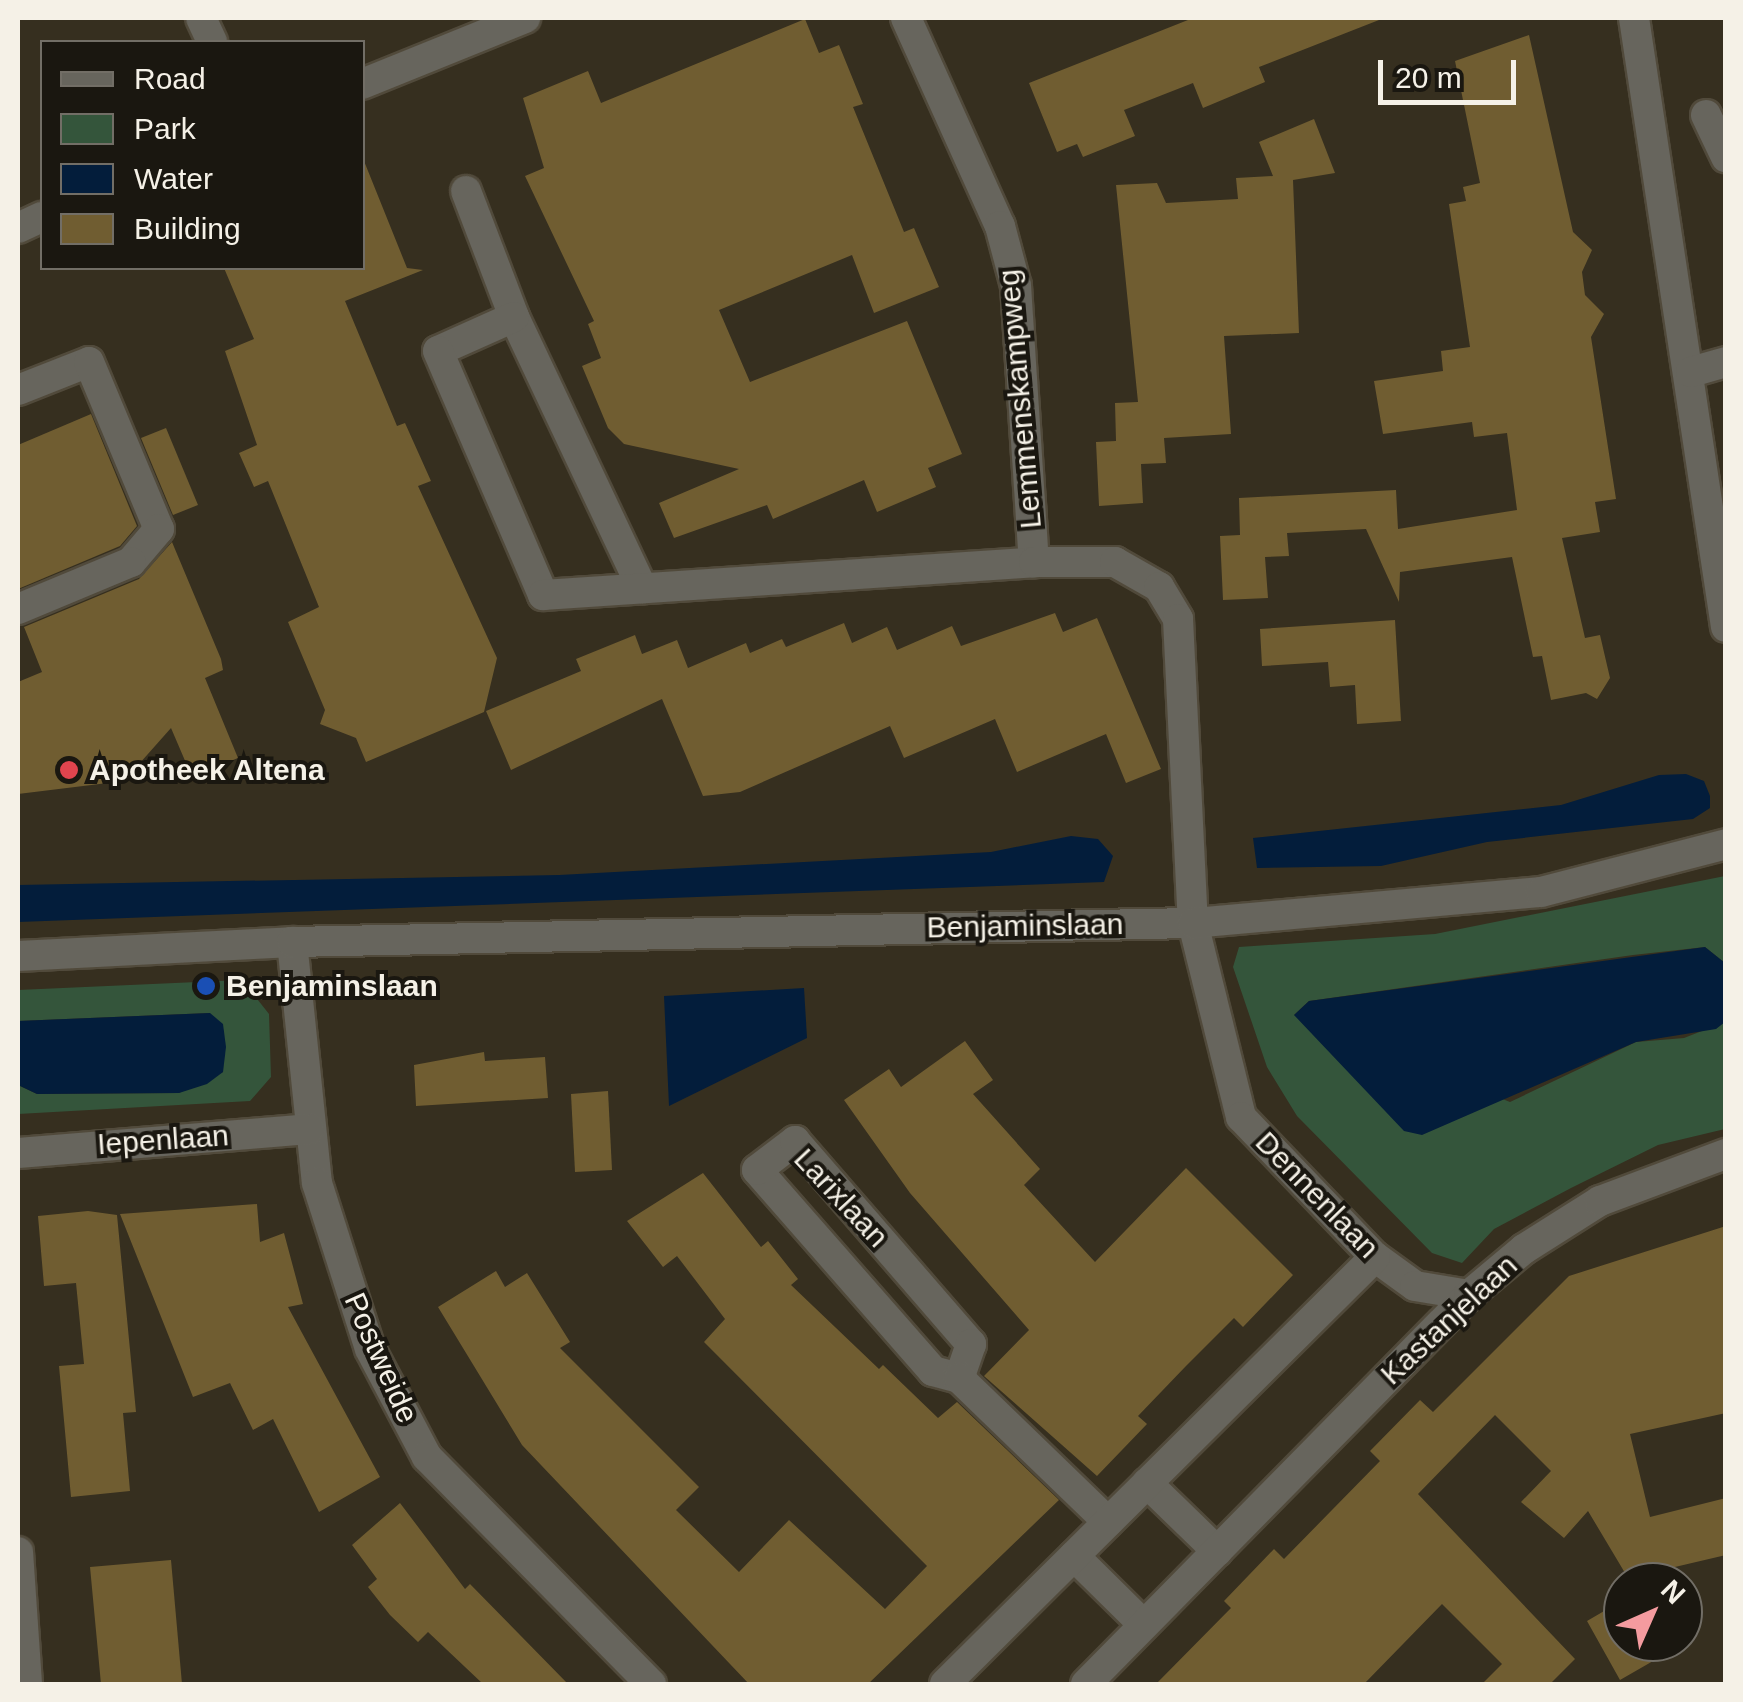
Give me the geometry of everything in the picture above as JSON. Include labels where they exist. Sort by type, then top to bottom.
[{"type":"street","points":[[365,83],[525,18]]},
{"type":"street","name":"Lemmenskampweg","points":[[906,18],[1000,226],[1016,286],[1034,562]]},
{"type":"street","points":[[1634,18],[1691,372],[1726,627]]},
{"type":"street","points":[[1706,115],[1726,157]]},
{"type":"street","points":[[466,191],[514,317],[642,588]]},
{"type":"street","name":"Lemmenskampweg","points":[[514,317],[438,351],[543,595],[1034,562],[1115,562],[1159,587],[1178,619],[1193,923]]},
{"type":"street","points":[[18,390],[89,362],[159,529],[131,562],[18,609]]},
{"type":"street","points":[[1691,372],[1726,362]]},
{"type":"street","name":"Benjaminslaan","points":[[18,956],[292,942],[1193,923],[1541,892],[1726,844]]},
{"type":"street","name":"Dennenlaan","points":[[1193,923],[1241,1117],[1375,1257],[1415,1286],[1469,1295]]},
{"type":"street","name":"Postweide","points":[[292,942],[309,1129],[334,1248],[370,1348],[427,1457],[651,1684]]},
{"type":"street","name":"Iepenlaan","points":[[18,1153],[309,1129]]},
{"type":"street","name":"Larixlaan","points":[[959,1378],[970,1344],[796,1140],[757,1170],[933,1371],[959,1378],[1108,1522]]},
{"type":"street","name":"Kastanjelaan","points":[[1086,1684],[1469,1295],[1600,1201],[1726,1154]]},
{"type":"street","points":[[945,1684],[1375,1257]]},
{"type":"street","points":[[1147,1483],[1217,1551]]},
{"type":"street","points":[[18,1552],[28,1684]]},
{"type":"street","points":[[1074,1556],[1144,1625]]},
{"type":"green space","points":[[1725,876],[1725,963],[1705,947],[1633,955],[1309,1001],[1294,1015],[1510,1102],[1636,1042],[1684,1038],[1725,1022],[1725,1129],[1658,1145],[1571,1188],[1494,1229],[1462,1263],[1432,1253],[1297,1116],[1267,1067],[1233,967],[1239,947],[1435,934]]},
{"type":"green space","points":[[242,980],[269,1014],[271,1077],[250,1101],[18,1114],[18,1085],[37,1094],[179,1093],[223,1072],[210,1013],[18,1021],[18,990]]},
{"type":"water","points":[[1686,774],[1704,781],[1710,796],[1710,808],[1693,819],[1487,842],[1381,866],[1257,868],[1253,838],[1561,805],[1659,775]]},
{"type":"water","points":[[1071,836],[1098,839],[1113,856],[1104,882],[18,922],[18,885],[559,875],[991,852]]},
{"type":"water","points":[[1705,947],[1725,963],[1725,1022],[1716,1029],[1636,1042],[1422,1135],[1404,1131],[1294,1015],[1309,1001]]},
{"type":"water","points":[[804,988],[807,1038],[669,1106],[664,996]]},
{"type":"water","points":[[210,1013],[223,1024],[226,1047],[223,1072],[207,1084],[179,1093],[37,1094],[18,1085],[18,1021]]},
{"type":"building","points":[[1193,18],[1379,20],[1259,67],[1265,82],[1203,108],[1193,83],[1124,110],[1135,136],[1083,157],[1077,144],[1057,152],[1029,83]]},
{"type":"building","points":[[805,19],[819,53],[839,45],[863,104],[853,107],[904,232],[914,228],[939,287],[874,313],[852,255],[719,310],[750,382],[907,321],[962,454],[928,468],[936,487],[877,512],[864,480],[773,519],[767,505],[674,538],[659,503],[739,469],[624,444],[608,428],[582,366],[601,358],[588,324],[594,321],[525,176],[544,168],[523,98],[588,71],[601,103]]},
{"type":"building","points":[[1529,35],[1573,232],[1592,250],[1582,272],[1585,295],[1604,314],[1591,337],[1616,499],[1595,502],[1600,532],[1562,538],[1585,638],[1600,635],[1610,678],[1597,699],[1586,693],[1551,700],[1542,656],[1533,657],[1512,557],[1400,572],[1399,602],[1366,529],[1287,533],[1289,556],[1265,557],[1268,598],[1223,600],[1220,536],[1240,535],[1239,498],[1396,490],[1398,529],[1517,510],[1507,433],[1474,437],[1472,422],[1383,434],[1374,381],[1443,371],[1441,351],[1470,347],[1449,204],[1466,201],[1463,187],[1480,183],[1455,61]]},
{"type":"building","points":[[1314,119],[1335,173],[1293,180],[1299,333],[1224,336],[1231,434],[1164,438],[1166,463],[1141,464],[1143,503],[1099,506],[1096,442],[1116,441],[1115,403],[1138,402],[1116,185],[1157,183],[1166,203],[1238,199],[1236,178],[1273,176],[1259,142]]},
{"type":"building","points":[[365,163],[407,268],[423,270],[345,301],[397,426],[405,423],[431,481],[418,486],[497,658],[484,712],[366,762],[356,738],[320,724],[325,710],[288,622],[319,607],[268,481],[254,487],[239,453],[257,445],[225,351],[254,339],[225,270],[365,270]]},
{"type":"building","points":[[91,414],[137,526],[120,546],[18,589],[18,445]]},
{"type":"building","points":[[166,428],[198,505],[173,515],[141,438]]},
{"type":"building","points":[[172,542],[221,659],[223,670],[205,678],[238,758],[192,777],[171,728],[124,781],[18,794],[18,682],[42,672],[24,627],[139,579]]},
{"type":"building","points":[[1055,613],[1063,632],[1097,618],[1161,769],[1126,783],[1106,734],[1017,772],[995,719],[904,758],[890,726],[740,792],[703,796],[662,699],[511,770],[486,711],[581,671],[576,659],[635,635],[642,654],[677,640],[688,668],[746,643],[750,653],[782,639],[786,647],[844,623],[852,643],[887,627],[897,650],[952,626],[961,646]]},
{"type":"building","points":[[1395,620],[1401,721],[1357,724],[1355,685],[1330,687],[1328,662],[1262,666],[1260,629]]},
{"type":"building","points":[[965,1041],[993,1080],[973,1094],[1040,1169],[1024,1185],[1095,1262],[1186,1168],[1293,1275],[1243,1327],[1234,1318],[1186,1366],[1138,1416],[1147,1424],[1097,1476],[984,1376],[1029,1330],[910,1193],[844,1100],[889,1069],[901,1087]]},
{"type":"building","points":[[484,1052],[485,1061],[545,1057],[548,1098],[416,1106],[414,1065]]},
{"type":"building","points":[[608,1091],[612,1170],[575,1172],[571,1094]]},
{"type":"building","points":[[703,1173],[761,1247],[768,1241],[798,1279],[791,1285],[879,1369],[883,1365],[938,1418],[957,1402],[1059,1500],[868,1684],[749,1684],[522,1445],[438,1307],[496,1271],[505,1287],[527,1273],[570,1342],[560,1348],[699,1487],[676,1510],[739,1572],[789,1520],[885,1609],[927,1566],[704,1342],[725,1319],[677,1256],[663,1267],[627,1221]]},
{"type":"building","points":[[257,1204],[260,1242],[284,1233],[303,1304],[288,1307],[380,1477],[319,1512],[273,1419],[253,1430],[230,1383],[193,1397],[120,1214]]},
{"type":"building","points":[[88,1211],[117,1215],[136,1412],[123,1413],[130,1491],[71,1497],[59,1366],[84,1364],[76,1283],[44,1286],[38,1216]]},
{"type":"building","points":[[1726,1226],[1726,1413],[1630,1434],[1650,1517],[1726,1498],[1726,1555],[1696,1562],[1618,1562],[1588,1511],[1564,1538],[1521,1502],[1551,1471],[1495,1415],[1418,1494],[1575,1659],[1550,1684],[1482,1684],[1502,1664],[1442,1604],[1364,1684],[1156,1684],[1231,1608],[1224,1601],[1274,1549],[1284,1559],[1380,1461],[1370,1451],[1420,1400],[1433,1412],[1569,1276]]},
{"type":"building","points":[[400,1503],[465,1589],[470,1584],[568,1684],[483,1684],[428,1632],[418,1642],[390,1615],[368,1587],[377,1579],[352,1545]]},
{"type":"building","points":[[171,1560],[182,1684],[101,1684],[90,1567]]},
{"type":"building","points":[[1603,1612],[1603,1650],[1587,1621]]},
{"type":"building","points":[[1610,1662],[1651,1662],[1620,1680]]},
{"type":"place","name":"Apotheek Altena","points":[[69,770]]},
{"type":"place","name":"Benjaminslaan","points":[[206,986]]}]
